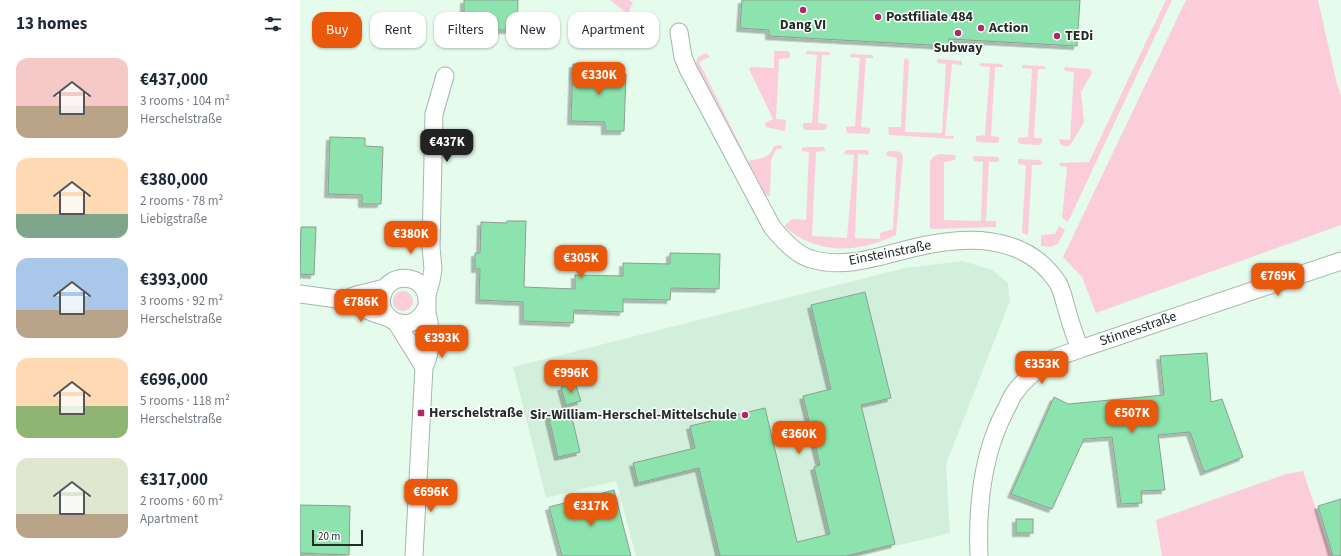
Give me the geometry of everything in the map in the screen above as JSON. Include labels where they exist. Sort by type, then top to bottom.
[{"type":"street","name":"Einsteinstraße","points":[[680,32],[682,52],[688,70],[772,227],[788,246],[810,259],[829,263],[854,262],[910,248],[969,240],[992,241],[1013,246],[1028,254],[1049,271],[1059,284],[1080,349]]},
{"type":"street","points":[[300,294],[344,300],[392,320],[406,324],[415,322],[422,316],[433,269],[431,247],[434,114],[445,76]]},
{"type":"street","points":[[424,367],[383,308],[382,303],[385,288],[391,282],[405,278],[412,274],[422,264],[431,247]]},
{"type":"street","name":"Stinnesstraße","points":[[979,556],[979,516],[983,478],[990,447],[1000,421],[1013,395],[1030,376],[1052,360],[1080,349],[1341,261]]},
{"type":"street","points":[[405,278],[416,281],[424,289],[430,328],[428,360],[424,367],[414,556]]},
{"type":"street","points":[[344,300],[356,295],[385,288]]},
{"type":"shaded area","points":[[610,0],[628,0],[633,2],[629,12],[625,12]]},
{"type":"shaded area","points":[[1166,0],[1172,0],[1068,222],[1062,218],[1067,167],[1060,166],[1059,163],[1089,162]]},
{"type":"shaded area","points":[[1186,0],[1318,0],[1341,96],[1341,225],[1096,313],[1082,277],[1063,257]]},
{"type":"shaded area","points":[[774,51],[788,51],[790,53],[790,58],[779,59],[776,119],[786,120],[785,131],[766,127],[765,123],[773,119],[749,69],[751,67],[774,68]]},
{"type":"shaded area","points":[[807,51],[830,53],[830,55],[822,55],[818,123],[826,124],[827,128],[824,130],[805,130],[803,128],[803,123],[812,123],[817,55],[806,54]]},
{"type":"shaded area","points":[[706,53],[710,57],[699,62],[748,161],[767,156],[774,146],[782,146],[781,149],[776,149],[771,160],[770,196],[765,195],[697,67],[696,63],[698,57]]},
{"type":"shaded area","points":[[852,54],[873,56],[873,58],[866,58],[861,127],[870,128],[870,132],[868,134],[848,133],[846,130],[846,127],[855,126],[860,58],[850,57]]},
{"type":"shaded area","points":[[907,58],[909,61],[905,132],[942,133],[946,64],[937,63],[937,60],[962,61],[962,65],[952,64],[945,136],[954,136],[953,139],[889,134],[888,127],[901,127],[904,60]]},
{"type":"shaded area","points":[[981,63],[1001,64],[1003,66],[995,67],[991,136],[999,137],[999,141],[997,143],[976,141],[976,136],[985,135],[990,67],[979,66]]},
{"type":"shaded area","points":[[1022,65],[1045,67],[1045,69],[1038,69],[1034,138],[1042,138],[1040,145],[1021,144],[1018,142],[1018,138],[1028,137],[1032,69],[1022,68]]},
{"type":"shaded area","points":[[1065,67],[1089,69],[1092,73],[1081,92],[1084,122],[1071,144],[1068,146],[1063,146],[1060,144],[1059,139],[1070,140],[1074,72],[1066,71],[1064,69]]},
{"type":"shaded area","points":[[824,147],[825,149],[825,151],[816,152],[812,236],[847,238],[854,155],[844,154],[847,150],[868,150],[869,152],[868,155],[858,154],[855,238],[880,239],[880,233],[893,229],[897,158],[887,156],[886,153],[889,151],[897,151],[901,153],[903,156],[896,235],[860,247],[835,248],[811,243],[797,236],[784,226],[792,219],[806,220],[809,152],[802,151],[802,148]]},
{"type":"shaded area","points":[[939,154],[956,156],[955,160],[944,162],[944,220],[981,221],[983,162],[974,161],[973,158],[975,156],[999,158],[999,161],[997,162],[989,162],[986,221],[996,221],[996,227],[930,228],[930,162],[933,157]]},
{"type":"shaded area","points":[[1018,159],[1040,160],[1042,163],[1041,165],[1032,165],[1028,235],[1022,233],[1026,165],[1018,164]]},
{"type":"shaded area","points":[[1059,226],[1065,230],[1058,244],[1051,247],[1041,246],[1041,235],[1055,234]]},
{"type":"shaded area","name":"Sir-William-Herschel-Mittelschule","points":[[963,261],[992,270],[1008,283],[1010,301],[946,464],[950,533],[854,556],[636,556],[616,481],[546,498],[513,367],[905,268]]},
{"type":"shaded area","points":[[403,291],[410,294],[413,301],[410,308],[403,311],[396,308],[393,301],[396,294]]},
{"type":"shaded area","points":[[1303,471],[1332,556],[1162,556],[1156,520],[1286,474]]},
{"type":"building","points":[[464,0],[518,0],[518,12],[506,12],[506,30],[498,30],[498,12],[464,12]]},
{"type":"building","points":[[742,0],[1080,0],[1077,46],[949,39],[948,46],[769,36],[769,30],[740,28]]},
{"type":"building","points":[[573,64],[608,65],[608,73],[626,74],[624,131],[605,131],[605,122],[571,121]]},
{"type":"building","points":[[330,137],[365,138],[365,146],[383,147],[381,204],[362,204],[362,195],[328,194]]},
{"type":"building","points":[[507,221],[526,221],[524,287],[575,289],[575,275],[623,276],[623,263],[670,264],[670,253],[720,254],[719,289],[671,288],[670,300],[623,299],[623,312],[574,310],[573,323],[523,321],[523,302],[479,300],[480,269],[475,269],[475,253],[480,253],[481,222],[507,223]]},
{"type":"building","points":[[301,227],[316,227],[314,275],[300,274]]},
{"type":"building","points":[[865,292],[891,398],[861,405],[895,544],[846,556],[720,556],[699,468],[638,483],[633,463],[695,448],[690,426],[765,408],[797,542],[830,534],[814,467],[820,465],[803,396],[831,389],[811,305]]},
{"type":"building","points":[[1207,353],[1211,402],[1222,399],[1243,457],[1204,472],[1190,432],[1158,435],[1165,490],[1141,491],[1142,503],[1121,504],[1112,437],[1084,439],[1052,509],[1011,494],[1054,397],[1068,404],[1164,395],[1160,356]]},
{"type":"building","points":[[575,383],[581,401],[566,405],[561,387]]},
{"type":"building","points":[[570,409],[580,452],[558,457],[548,414]]},
{"type":"building","points":[[614,490],[631,556],[562,556],[549,507]]},
{"type":"building","points":[[1341,499],[1341,556],[1333,556],[1318,506]]},
{"type":"building","points":[[300,505],[350,506],[349,555],[300,553]]},
{"type":"building","points":[[1016,519],[1033,519],[1033,533],[1016,533]]},
{"type":"place","name":"Dang VI","points":[[803,10]]},
{"type":"place","name":"Postfiliale 484","points":[[878,17]]},
{"type":"place","name":"Action","points":[[981,28]]},
{"type":"place","name":"Subway","points":[[958,33]]},
{"type":"place","name":"TEDi","points":[[1057,36]]},
{"type":"place","name":"Herschelstraße","points":[[421,413]]},
{"type":"place","name":"Sir-William-Herschel-Mittelschule","points":[[745,415]]}]
